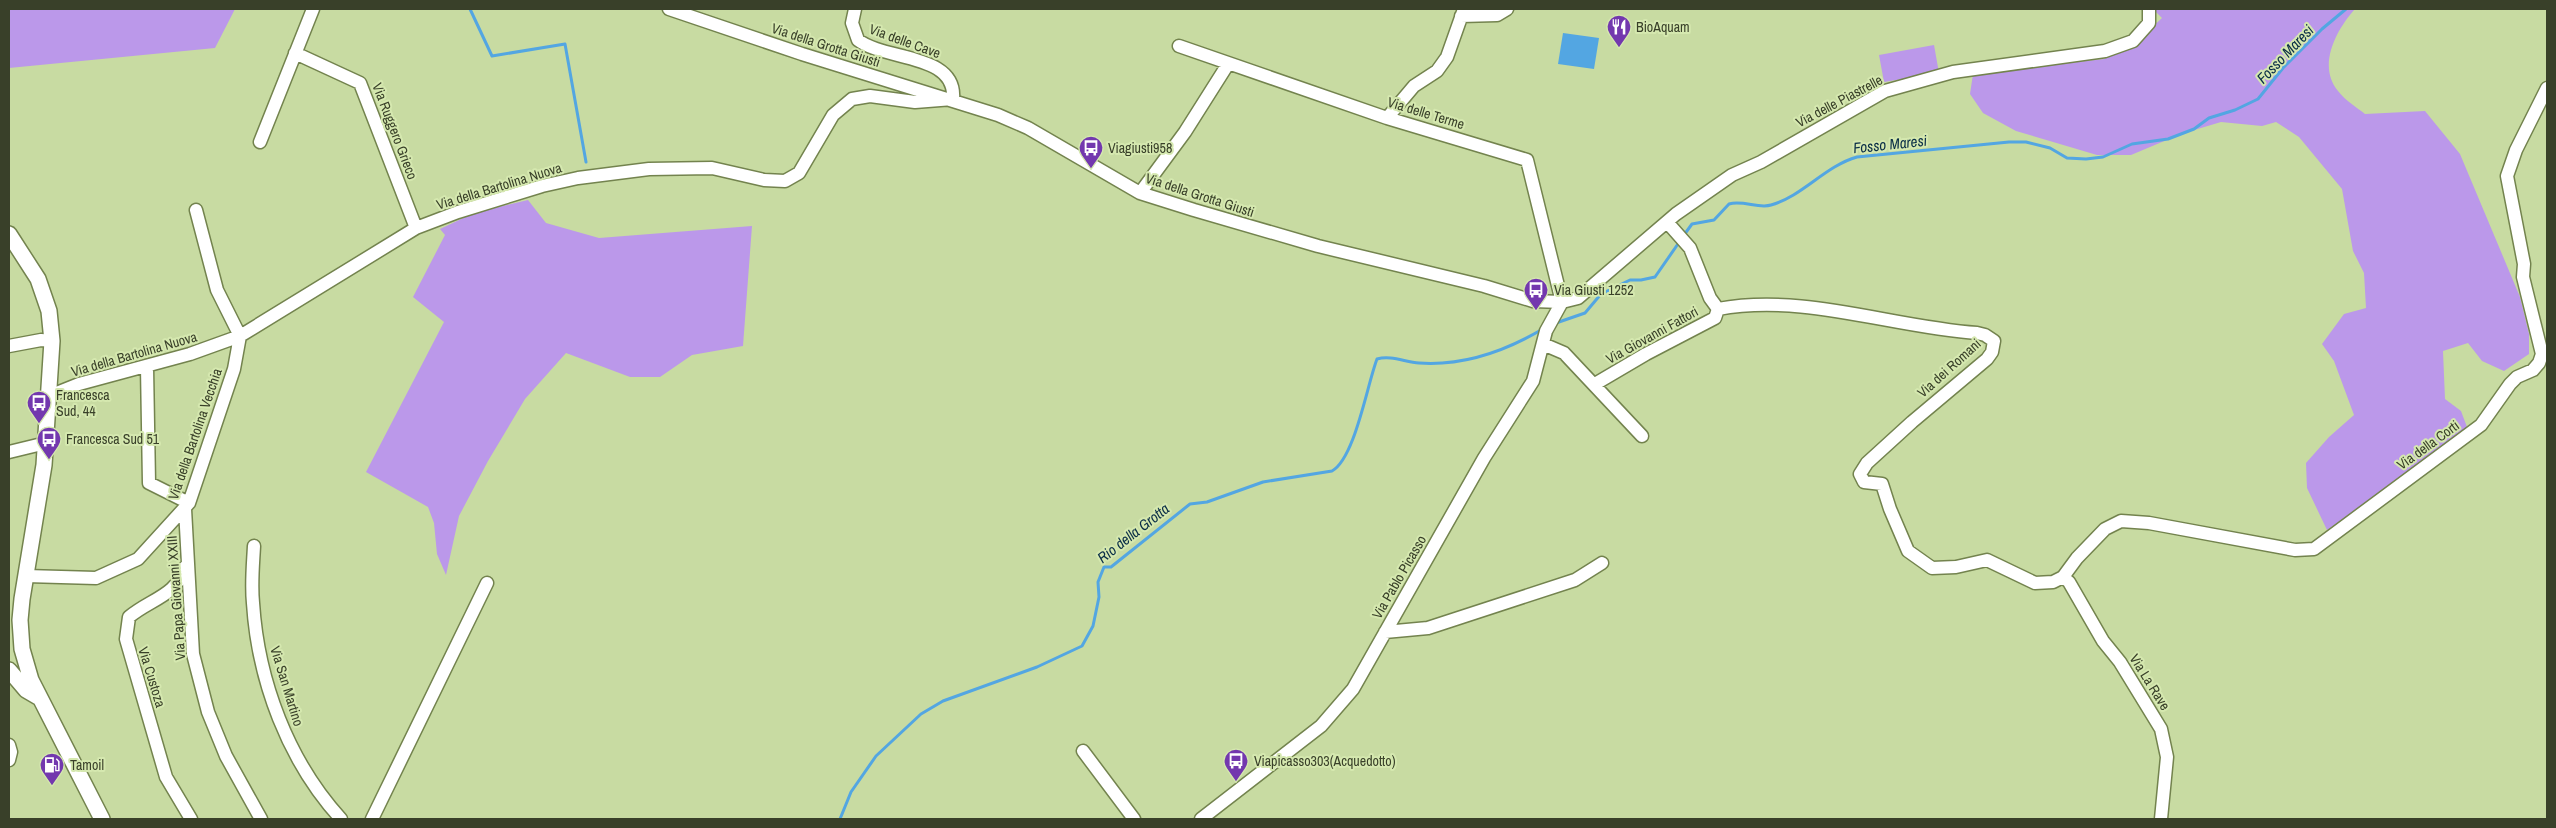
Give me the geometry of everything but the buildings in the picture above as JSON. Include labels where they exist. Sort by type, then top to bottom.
[{"type":"street","points":[[260,142],[313,9]]},
{"type":"street","name":"Via della Grotta Giusti","points":[[669,9],[802,54],[953,99],[1028,128],[1140,193],[1318,246],[1487,287],[1533,301],[1562,302],[1578,298],[1685,208]]},
{"type":"street","name":"Via delle Cave","points":[[855,9],[852,23],[858,40],[870,46],[939,69],[950,78],[953,85],[953,99]]},
{"type":"street","points":[[1387,118],[1414,86],[1437,71],[1447,57],[1462,12],[1497,14],[1507,9]]},
{"type":"street","name":"Via delle Piastrelle","points":[[1685,208],[1732,175],[1761,162],[1885,91],[1953,72],[2105,51],[2133,41],[2149,23],[2149,9]]},
{"type":"street","name":"Via delle Terme","points":[[1179,46],[1387,118],[1527,160],[1562,302]]},
{"type":"street","name":"Via Ruggero Grieco","points":[[295,53],[360,83],[416,228]]},
{"type":"street","points":[[1140,193],[1185,132],[1228,64]]},
{"type":"street","name":"Via della Corti","points":[[2063,577],[2077,558],[2105,529],[2121,521],[2158,525],[2295,550],[2314,549],[2481,425],[2510,384],[2517,377],[2533,370],[2539,363],[2542,354],[2523,277],[2524,264],[2508,176],[2516,150],[2547,88]]},
{"type":"street","name":"Via della Bartolina Nuova","points":[[49,396],[80,384],[146,367],[240,336],[416,228],[458,212],[542,186],[649,169],[712,168],[764,180],[785,181],[799,173],[833,115],[852,99],[870,96],[915,102],[953,99]]},
{"type":"street","points":[[196,210],[218,290],[240,336]]},
{"type":"street","points":[[1667,222],[1690,248],[1710,298],[1718,309]]},
{"type":"street","points":[[9,234],[38,279],[49,311],[52,341],[46,443],[22,599],[18,655]]},
{"type":"street","name":"Via Pablo Picasso","points":[[1201,819],[1306,738],[1336,711],[1353,689],[1484,458],[1533,381],[1547,332],[1562,302]]},
{"type":"street","name":"Via dei Romani","points":[[1718,309],[1736,306],[1811,307],[1977,333],[1990,337],[1994,341],[1995,346],[1987,359],[1867,463],[1862,470],[1861,478],[1870,484],[1882,484],[1890,509],[1908,551],[1932,568],[1956,567],[1987,560],[2035,583],[2053,582],[2063,577]]},
{"type":"street","name":"Via Giovanni Fattori","points":[[1595,384],[1715,318],[1718,309]]},
{"type":"street","points":[[1547,332],[1564,353],[1642,436]]},
{"type":"street","name":"Via della Bartolina Vecchia","points":[[26,576],[96,578],[138,559],[187,506],[234,369],[240,336]]},
{"type":"street","points":[[9,346],[41,340],[52,341]]},
{"type":"street","points":[[146,367],[149,483],[187,506]]},
{"type":"street","points":[[9,452],[46,443]]},
{"type":"street","name":"Via Papa Giovanni XXIII","points":[[187,506],[186,562],[192,654],[208,712],[226,756],[261,819]]},
{"type":"street","name":"Via San Martino","points":[[254,546],[252,602],[262,665],[289,744],[308,777],[341,819]]},
{"type":"street","name":"Via Custoza","points":[[186,562],[178,583],[162,597],[129,617],[126,631],[127,645],[166,777],[191,819]]},
{"type":"street","points":[[1385,632],[1428,628],[1575,580],[1602,563]]},
{"type":"street","name":"Via La Rave","points":[[2063,577],[2069,582],[2103,642],[2136,686],[2162,729],[2167,757],[2161,819]]},
{"type":"street","points":[[372,819],[487,583]]},
{"type":"street","points":[[9,616],[14,613],[22,599]]},
{"type":"street","points":[[9,641],[102,819]]},
{"type":"street","points":[[9,670],[26,690],[39,698]]},
{"type":"street","points":[[9,745],[11,752],[9,760]]},
{"type":"street","points":[[1083,751],[1134,819]]},
{"type":"shaded area","points":[[9,9],[235,9],[215,48],[9,68]]},
{"type":"shaded area","points":[[2153,9],[2355,9],[2341,27],[2332,48],[2329,71],[2332,81],[2344,97],[2365,114],[2425,111],[2460,154],[2520,297],[2529,334],[2529,354],[2504,371],[2482,361],[2468,343],[2443,351],[2445,399],[2461,411],[2467,427],[2412,471],[2327,530],[2307,488],[2306,463],[2329,437],[2354,415],[2334,361],[2322,344],[2344,314],[2366,308],[2364,273],[2353,251],[2342,189],[2299,137],[2276,122],[2262,126],[2221,122],[2181,134],[2131,155],[2097,155],[2016,131],[1983,113],[1970,94],[1973,74],[2104,59],[2134,44],[2162,18]]},
{"type":"shaded area","points":[[1934,45],[1939,73],[1884,82],[1879,55]]},
{"type":"shaded area","points":[[528,200],[546,223],[599,238],[752,226],[743,346],[692,355],[660,377],[630,377],[566,353],[525,399],[488,461],[459,516],[446,575],[437,554],[434,523],[428,507],[366,472],[444,322],[413,297],[445,235],[440,229],[474,213]]},
{"type":"water","points":[[1563,33],[1599,38],[1594,69],[1558,64]]},
{"type":"waterway","points":[[470,9],[492,56],[565,44],[586,162]]},
{"type":"waterway","name":"Fosso Maresi","points":[[1684,235],[1692,224],[1714,220],[1729,204],[1740,203],[1766,206],[1783,201],[1845,161],[1857,157],[2009,142],[2026,142],[2050,148],[2067,158],[2086,159],[2103,157],[2132,144],[2168,139],[2194,129],[2209,118],[2235,110],[2258,99],[2283,68],[2322,29],[2346,9]]},
{"type":"waterway","name":"Fosso Maresi","points":[[1556,323],[1585,313],[1601,294],[1630,280],[1655,277],[1680,241]]},
{"type":"waterway","name":"Rio della Grotta","points":[[840,819],[851,792],[876,756],[921,714],[943,701],[1037,667],[1082,646],[1093,626],[1099,597],[1098,582],[1104,567],[1111,567],[1190,504],[1207,502],[1263,482],[1332,471],[1340,464],[1354,437],[1377,359],[1393,358],[1419,363],[1451,362],[1483,356],[1527,338],[1541,330]]},
{"type":"place","name":"BioAquam","points":[[1619,48]]},
{"type":"place","name":"Viagiusti958","points":[[1091,169]]},
{"type":"place","name":"Via Giusti 1252","points":[[1536,311]]},
{"type":"place","name":"Francesca Sud, 44","points":[[39,424]]},
{"type":"place","name":"Francesca Sud 51","points":[[49,460]]},
{"type":"place","name":"Viapicasso303(Acquedotto)","points":[[1236,782]]},
{"type":"place","name":"Tamoil","points":[[52,786]]}]
